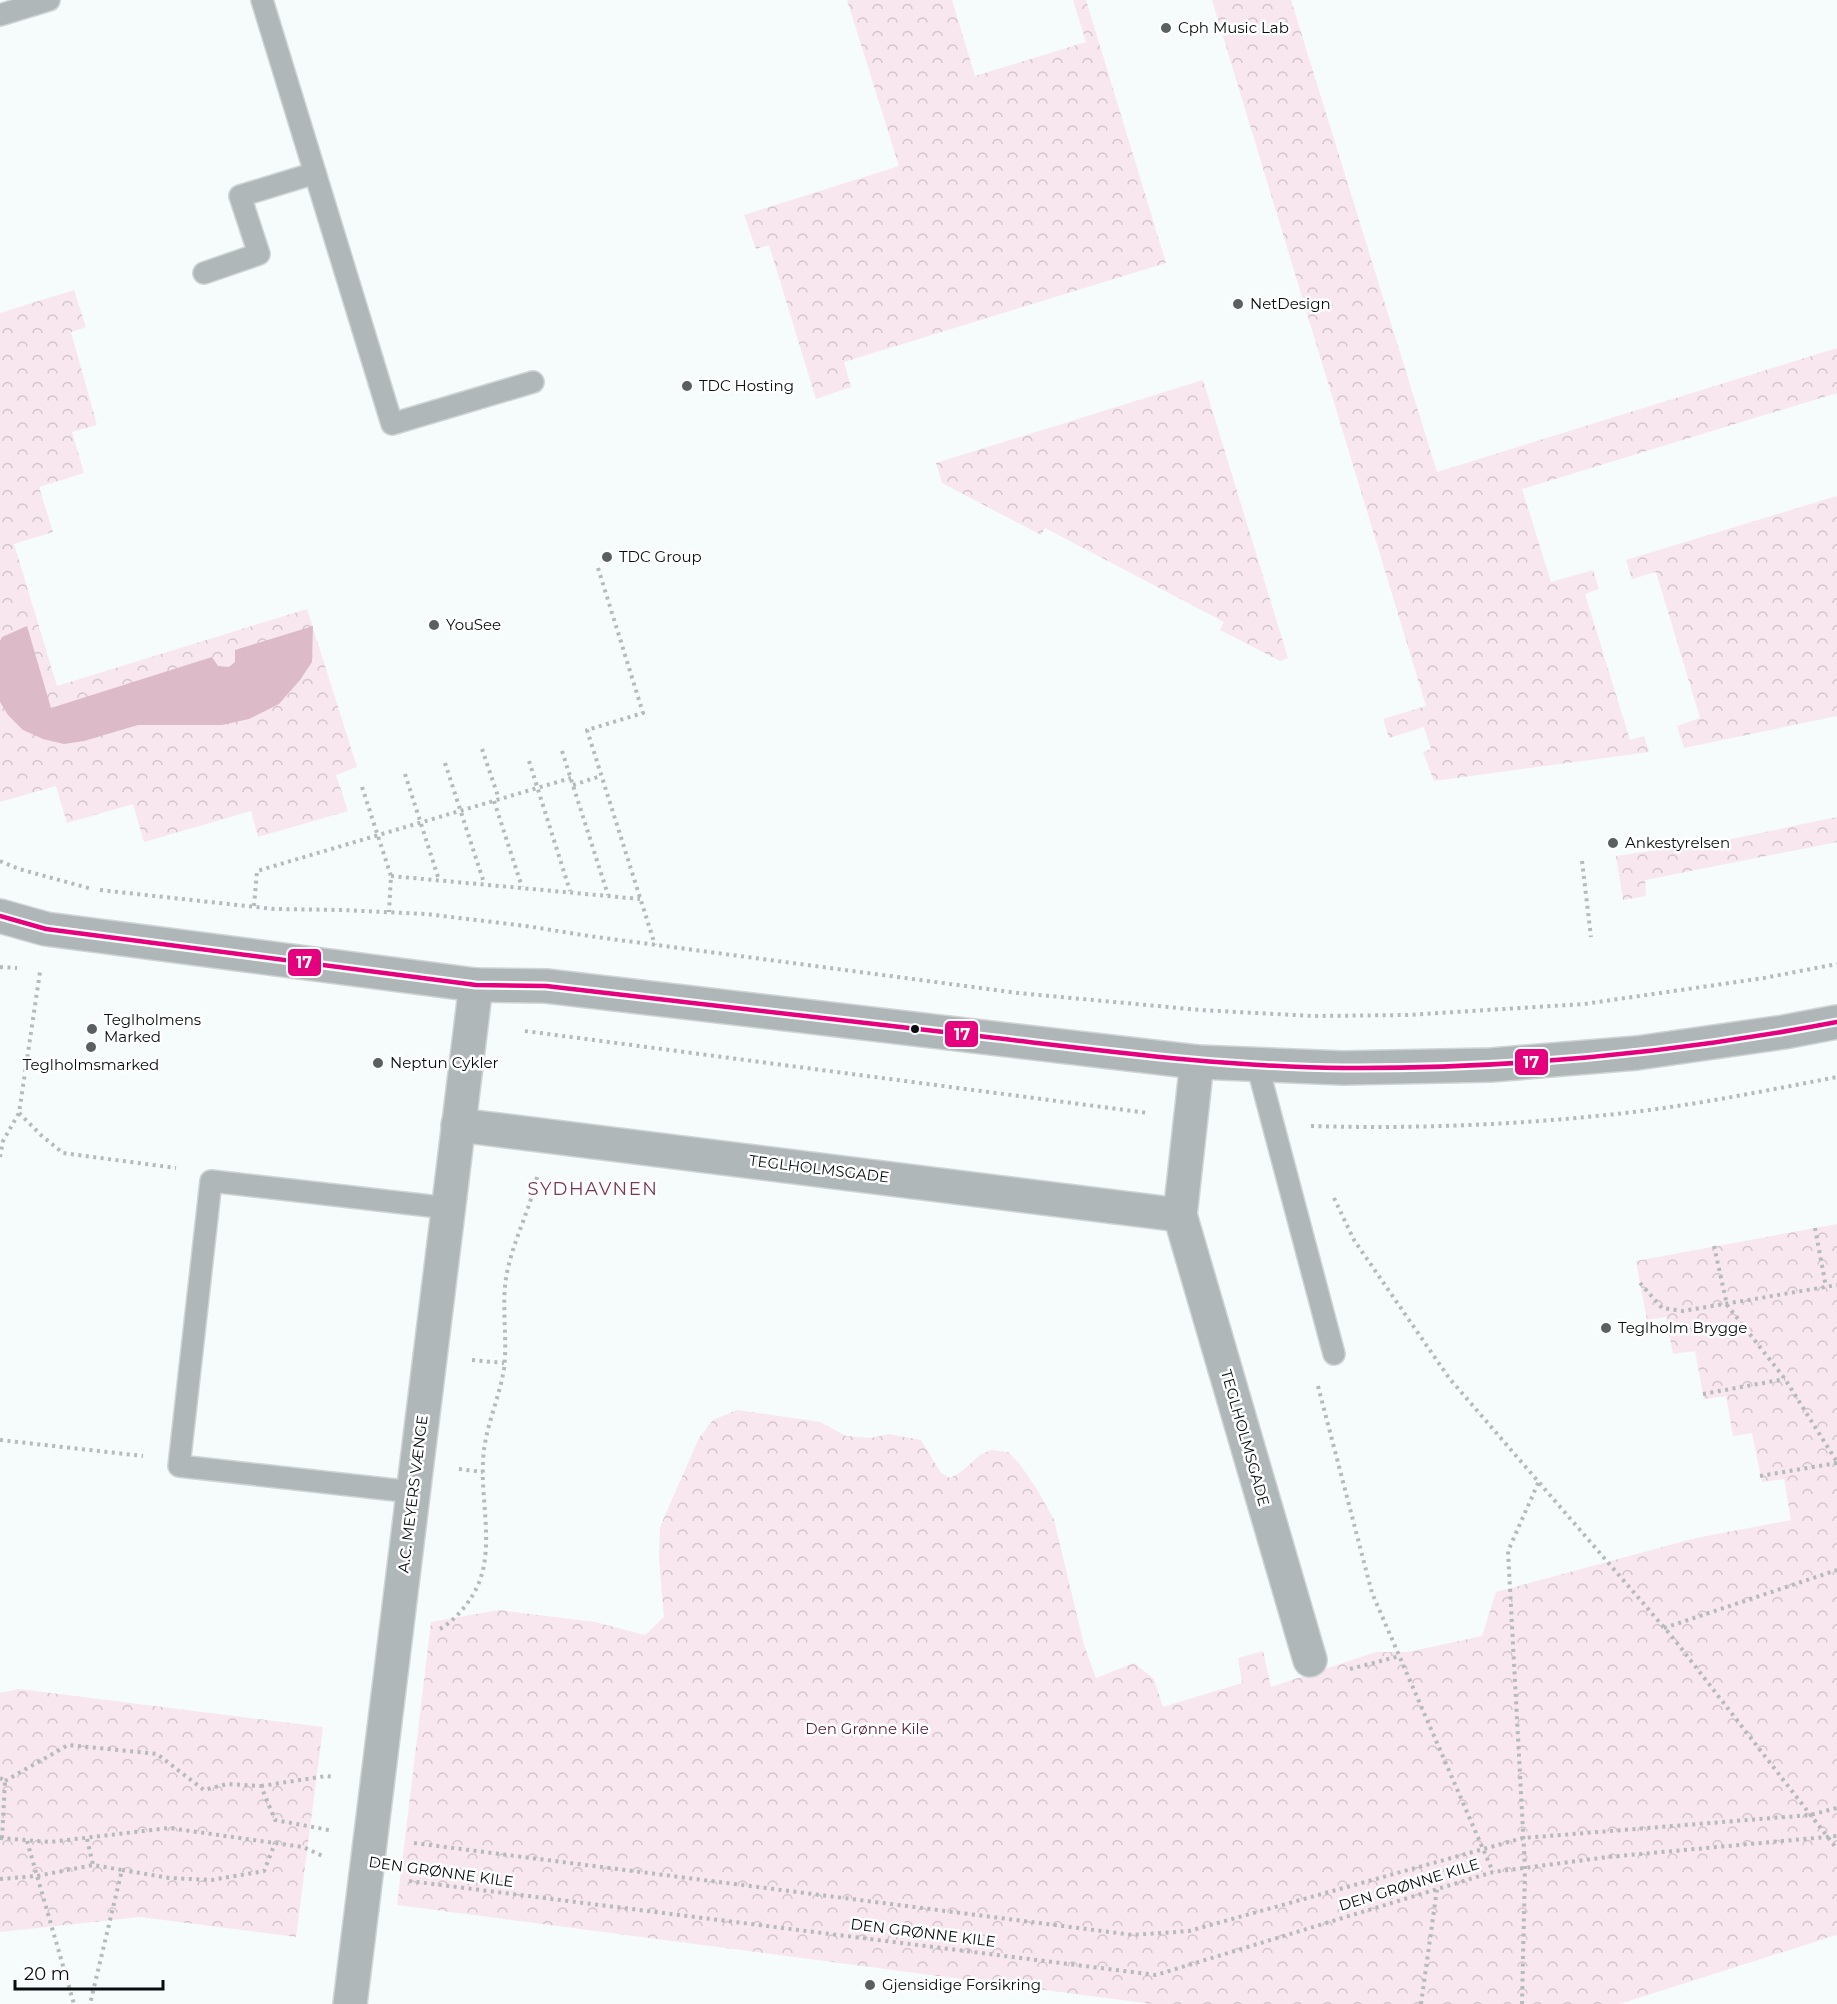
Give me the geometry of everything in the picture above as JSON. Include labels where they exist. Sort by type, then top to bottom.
[{"type":"street","points":[[0,916],[46,929],[476,985],[546,986],[1197,1062],[1343,1068],[1491,1065],[1637,1053],[1837,1022]]},
{"type":"street","name":"A.C. MEYERS VÆNGE","points":[[350,2004],[476,985]]},
{"type":"street","name":"TEGLHOLMSGADE","points":[[1197,1062],[1180,1215],[1310,1660]]},
{"type":"street","name":"TEGLHOLMSGADE","points":[[459,1125],[1180,1215]]},
{"type":"lane","points":[[0,15],[49,0]]},
{"type":"lane","points":[[262,0],[392,424],[533,382]]},
{"type":"lane","points":[[204,273],[259,254],[240,196],[315,173]]},
{"type":"lane","points":[[1257,1064],[1334,1354]]},
{"type":"lane","points":[[413,1492],[179,1466],[212,1181],[448,1208]]},
{"type":"path","points":[[598,568],[644,713],[587,730],[655,945]]},
{"type":"path","points":[[482,749],[522,887]]},
{"type":"path","points":[[562,751],[608,895]]},
{"type":"path","points":[[529,761],[570,891]]},
{"type":"path","points":[[445,763],[484,883]]},
{"type":"path","points":[[405,774],[439,880]]},
{"type":"path","points":[[573,785],[602,776]]},
{"type":"path","points":[[254,906],[257,871],[571,778]]},
{"type":"path","points":[[362,787],[391,876],[389,912]]},
{"type":"path","points":[[0,861],[19,869],[91,889],[273,909],[426,914],[1018,993],[1200,1010],[1313,1016],[1407,1015],[1584,1004],[1764,978],[1837,963]]},
{"type":"path","points":[[1582,861],[1591,937]]},
{"type":"path","points":[[391,876],[640,899]]},
{"type":"path","points":[[0,1156],[3,1141],[19,1113],[46,929]]},
{"type":"path","points":[[19,1113],[63,1153],[175,1168],[212,1181]]},
{"type":"path","points":[[394,1646],[432,1634],[447,1625],[469,1602],[480,1581],[484,1557],[483,1462],[486,1433],[504,1370],[507,1269],[534,1192],[544,1136]]},
{"type":"path","points":[[1329,1188],[1354,1240],[1449,1378],[1664,1628],[1837,1849]]},
{"type":"path","points":[[1815,1228],[1826,1287]]},
{"type":"path","points":[[1714,1246],[1727,1305],[1785,1379],[1837,1462],[1760,1476]]},
{"type":"path","points":[[1640,1283],[1662,1308],[1683,1311],[1837,1285]]},
{"type":"path","points":[[1703,1394],[1785,1379]]},
{"type":"path","points":[[1318,1386],[1372,1593],[1493,1872]]},
{"type":"path","points":[[0,1440],[180,1460]]},
{"type":"path","points":[[1522,2004],[1525,1868],[1508,1551],[1539,1481]]},
{"type":"path","points":[[1664,1628],[1837,1570]]},
{"type":"path","points":[[5,1781],[68,1745],[157,1754],[204,1790],[227,1784],[261,1786],[326,1776],[377,1781]]},
{"type":"path","points":[[0,1778],[5,1781]]},
{"type":"path","points":[[1,1839],[5,1781]]},
{"type":"path","points":[[261,1786],[275,1820],[371,1838],[1133,1935],[1190,1931],[1523,1838],[1810,1815],[1837,1808]]},
{"type":"path","name":"DEN GRØNNE KILE","points":[[1,1839],[50,1842],[169,1828],[303,1847],[366,1876],[1156,1975],[1493,1872],[1608,1857],[1837,1836]]},
{"type":"path","points":[[87,1838],[93,1865]]},
{"type":"path","points":[[27,1841],[74,2004]]},
{"type":"path","points":[[0,1880],[37,1876],[93,1865],[169,1878],[212,1880],[264,1872],[275,1843]]},
{"type":"path","points":[[90,2004],[122,1870]]},
{"type":"path","points":[[1421,2004],[1437,1889]]},
{"type":"green space","points":[[847,0],[952,0],[975,76],[1086,42],[1073,0],[1086,0],[1166,263],[844,362],[851,387],[816,399],[769,245],[756,249],[744,215],[899,166]]},
{"type":"green space","points":[[1212,0],[1291,0],[1437,472],[1837,348],[1837,393],[1522,489],[1551,582],[1593,570],[1599,589],[1585,594],[1630,740],[1644,736],[1649,752],[1434,781],[1423,752],[1431,749],[1424,727],[1389,738],[1383,719],[1426,706]]},
{"type":"green space","points":[[74,290],[86,327],[71,332],[97,425],[72,432],[84,473],[39,487],[53,532],[14,544],[57,686],[307,609],[357,767],[336,775],[348,811],[258,837],[251,811],[144,842],[133,804],[67,823],[56,786],[0,802],[0,313]]},
{"type":"green space","points":[[1203,380],[1288,658],[1280,661],[1220,630],[1224,622],[1045,528],[1041,535],[942,483],[936,463]]},
{"type":"green space","points":[[1837,496],[1837,716],[1684,748],[1677,726],[1700,718],[1656,572],[1632,579],[1626,560]]},
{"type":"green space","points":[[1837,817],[1837,842],[1645,880],[1646,896],[1623,900],[1616,856],[1727,840]]},
{"type":"green space","name":"Den Grønne Kile","points":[[1837,1224],[1837,1935],[1620,2004],[1152,2004],[397,1905],[431,1622],[499,1610],[595,1622],[645,1635],[664,1617],[659,1559],[660,1527],[699,1438],[713,1420],[737,1410],[820,1422],[846,1436],[871,1438],[889,1434],[921,1440],[941,1473],[950,1478],[961,1472],[980,1455],[991,1450],[1008,1452],[1019,1463],[1038,1491],[1054,1520],[1084,1645],[1096,1678],[1134,1663],[1154,1679],[1163,1707],[1242,1683],[1238,1658],[1263,1651],[1271,1687],[1376,1652],[1408,1652],[1482,1636],[1496,1592],[1696,1538],[1791,1520],[1784,1479],[1762,1482],[1752,1433],[1733,1436],[1726,1396],[1704,1399],[1695,1351],[1673,1354],[1666,1317],[1647,1320],[1636,1261]]},
{"type":"green space","points":[[19,1689],[323,1727],[296,1937],[140,1917],[0,1932],[0,1693]]},
{"type":"shaded area","points":[[27,626],[51,708],[212,657],[218,666],[229,667],[235,662],[235,650],[313,626],[312,662],[279,704],[249,719],[222,725],[138,725],[84,741],[64,744],[43,739],[23,730],[8,715],[0,702],[0,641],[2,637]]},
{"type":"pier","points":[[1837,1935],[1837,2004],[1620,2004]]},
{"type":"transit line","name":"17","points":[[0,916],[46,929],[476,985],[546,986],[1121,1053],[1254,1065],[1406,1068],[1530,1062],[1715,1042],[1837,1022]]},
{"type":"place","name":"Cph Music Lab","points":[[1166,28]]},
{"type":"place","name":"NetDesign","points":[[1238,304]]},
{"type":"place","name":"TDC Hosting","points":[[687,386]]},
{"type":"place","name":"TDC Group","points":[[607,557]]},
{"type":"place","name":"YouSee","points":[[434,625]]},
{"type":"place","name":"Ankestyrelsen","points":[[1613,843]]},
{"type":"place","name":"Teglholmens Marked","points":[[92,1029]]},
{"type":"place","name":"Teglholmsmarked","points":[[91,1047]]},
{"type":"place","name":"Neptun Cykler","points":[[378,1063]]},
{"type":"place","name":"Teglholm Brygge","points":[[1606,1328]]},
{"type":"place","name":"Gjensidige Forsikring","points":[[870,1985]]},
{"type":"district","name":"SYDHAVNEN","points":[[593,1189]]}]
